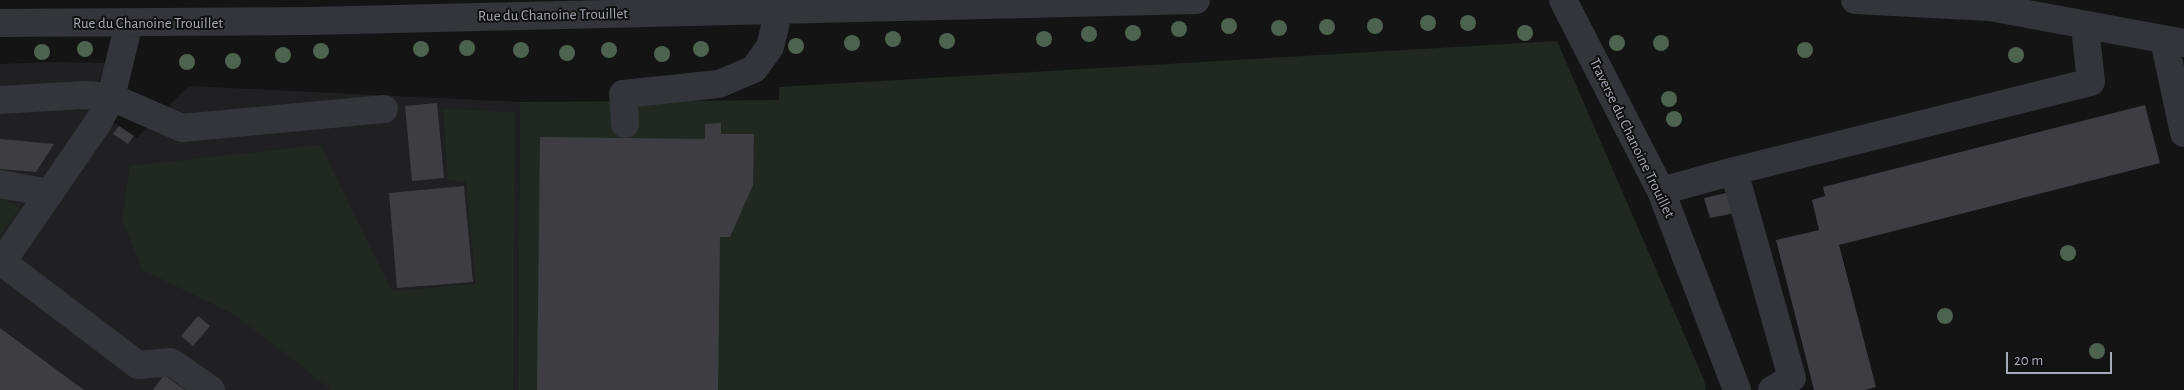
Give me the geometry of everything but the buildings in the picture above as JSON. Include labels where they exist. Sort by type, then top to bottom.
[{"type":"street","name":"Rue du Chanoine Trouillet","points":[[0,23],[330,21],[1196,0]]},
{"type":"street","name":"Traverse du Chanoine Trouillet","points":[[1563,0],[1661,191],[1737,390]]},
{"type":"street","points":[[1855,0],[1990,4],[2085,26],[2174,42],[2184,133]]},
{"type":"street","points":[[625,124],[623,94],[719,84],[754,69],[770,47],[780,10]]},
{"type":"street","points":[[129,23],[111,97],[99,121],[1,262],[138,365],[171,362],[211,390]]},
{"type":"street","points":[[1661,191],[2091,82],[2085,26]]},
{"type":"street","points":[[0,100],[83,95],[111,97],[182,128],[384,109]]},
{"type":"street","points":[[1734,171],[1792,378],[1772,390]]},
{"type":"street","points":[[0,184],[50,193]]},
{"type":"shaded area","points":[[1557,41],[1704,380],[1706,390],[518,390],[520,102],[779,100],[779,87]]},
{"type":"shaded area","points":[[53,62],[111,63],[84,102],[137,138],[189,86],[520,102],[518,390],[0,390],[0,64]]},
{"type":"shaded area","points":[[443,109],[515,112],[513,390],[332,390],[237,316],[143,270],[122,220],[130,166],[320,145],[392,291],[476,284],[466,182],[448,180]]},
{"type":"shaded area","points":[[0,197],[20,208],[0,234]]}]
